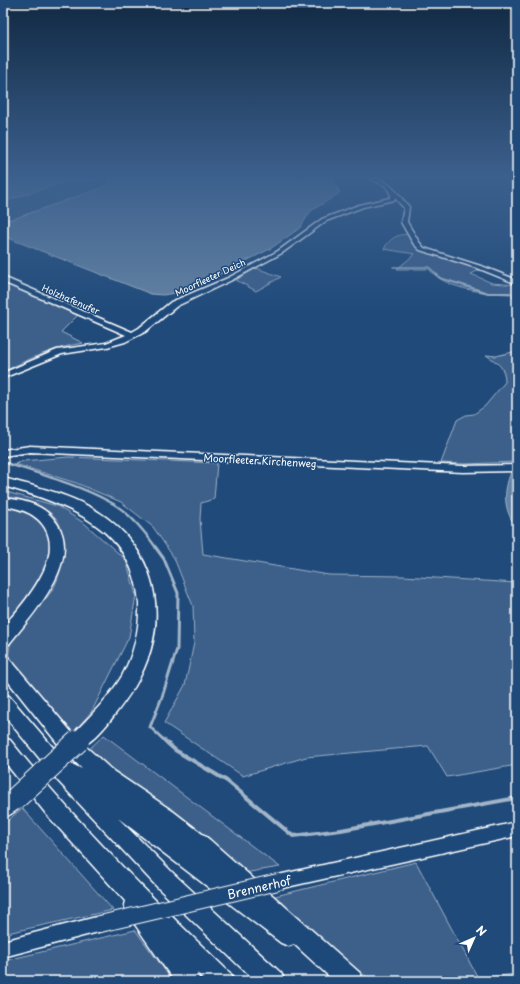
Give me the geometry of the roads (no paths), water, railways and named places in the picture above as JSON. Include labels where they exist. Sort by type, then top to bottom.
[{"type":"highway","points":[[3,482],[62,501],[101,521],[126,545],[138,563],[144,582],[148,620],[146,635],[138,662],[113,704],[80,739],[9,804]]},
{"type":"highway","points":[[3,502],[25,506],[46,517],[54,528],[58,549],[52,571],[43,586],[3,640]]},
{"type":"highway","points":[[3,663],[65,738],[86,760],[106,777],[166,818],[202,847],[351,981]]},
{"type":"highway","points":[[3,701],[44,752],[185,899],[273,981]]},
{"type":"highway","points":[[3,746],[61,816],[110,869],[222,981]]},
{"type":"highway","points":[[44,752],[351,981]]},
{"type":"highway","points":[[110,869],[188,981]]},
{"type":"street","name":"Moorfleeter Deich","points":[[3,376],[49,356],[76,349],[107,345],[132,335],[150,324],[168,308],[230,279],[280,252],[319,224]]},
{"type":"street","points":[[405,224],[418,246],[430,252],[497,273],[517,282]]},
{"type":"street","name":"Holzhafenufer","points":[[3,279],[132,335]]},
{"type":"street","name":"Moorfleeter Kirchenweg","points":[[3,453],[18,450],[38,449],[456,468],[517,468]]},
{"type":"street","name":"Brennerhof","points":[[3,949],[100,924],[278,882],[517,829]]},
{"type":"waterway","points":[[393,267],[429,267],[440,278],[488,293],[510,293]]},
{"type":"waterway","points":[[513,297],[517,299]]},
{"type":"waterway","points":[[3,459],[9,455],[44,452]]},
{"type":"waterway","points":[[63,453],[74,454]]},
{"type":"waterway","points":[[3,462],[71,485],[110,502],[130,516],[157,549]]},
{"type":"waterway","points":[[156,548],[164,559],[178,593],[177,649],[162,697],[150,727],[166,742]]},
{"type":"waterway","points":[[165,741],[175,750],[227,781],[293,836],[341,830],[516,798]]}]
